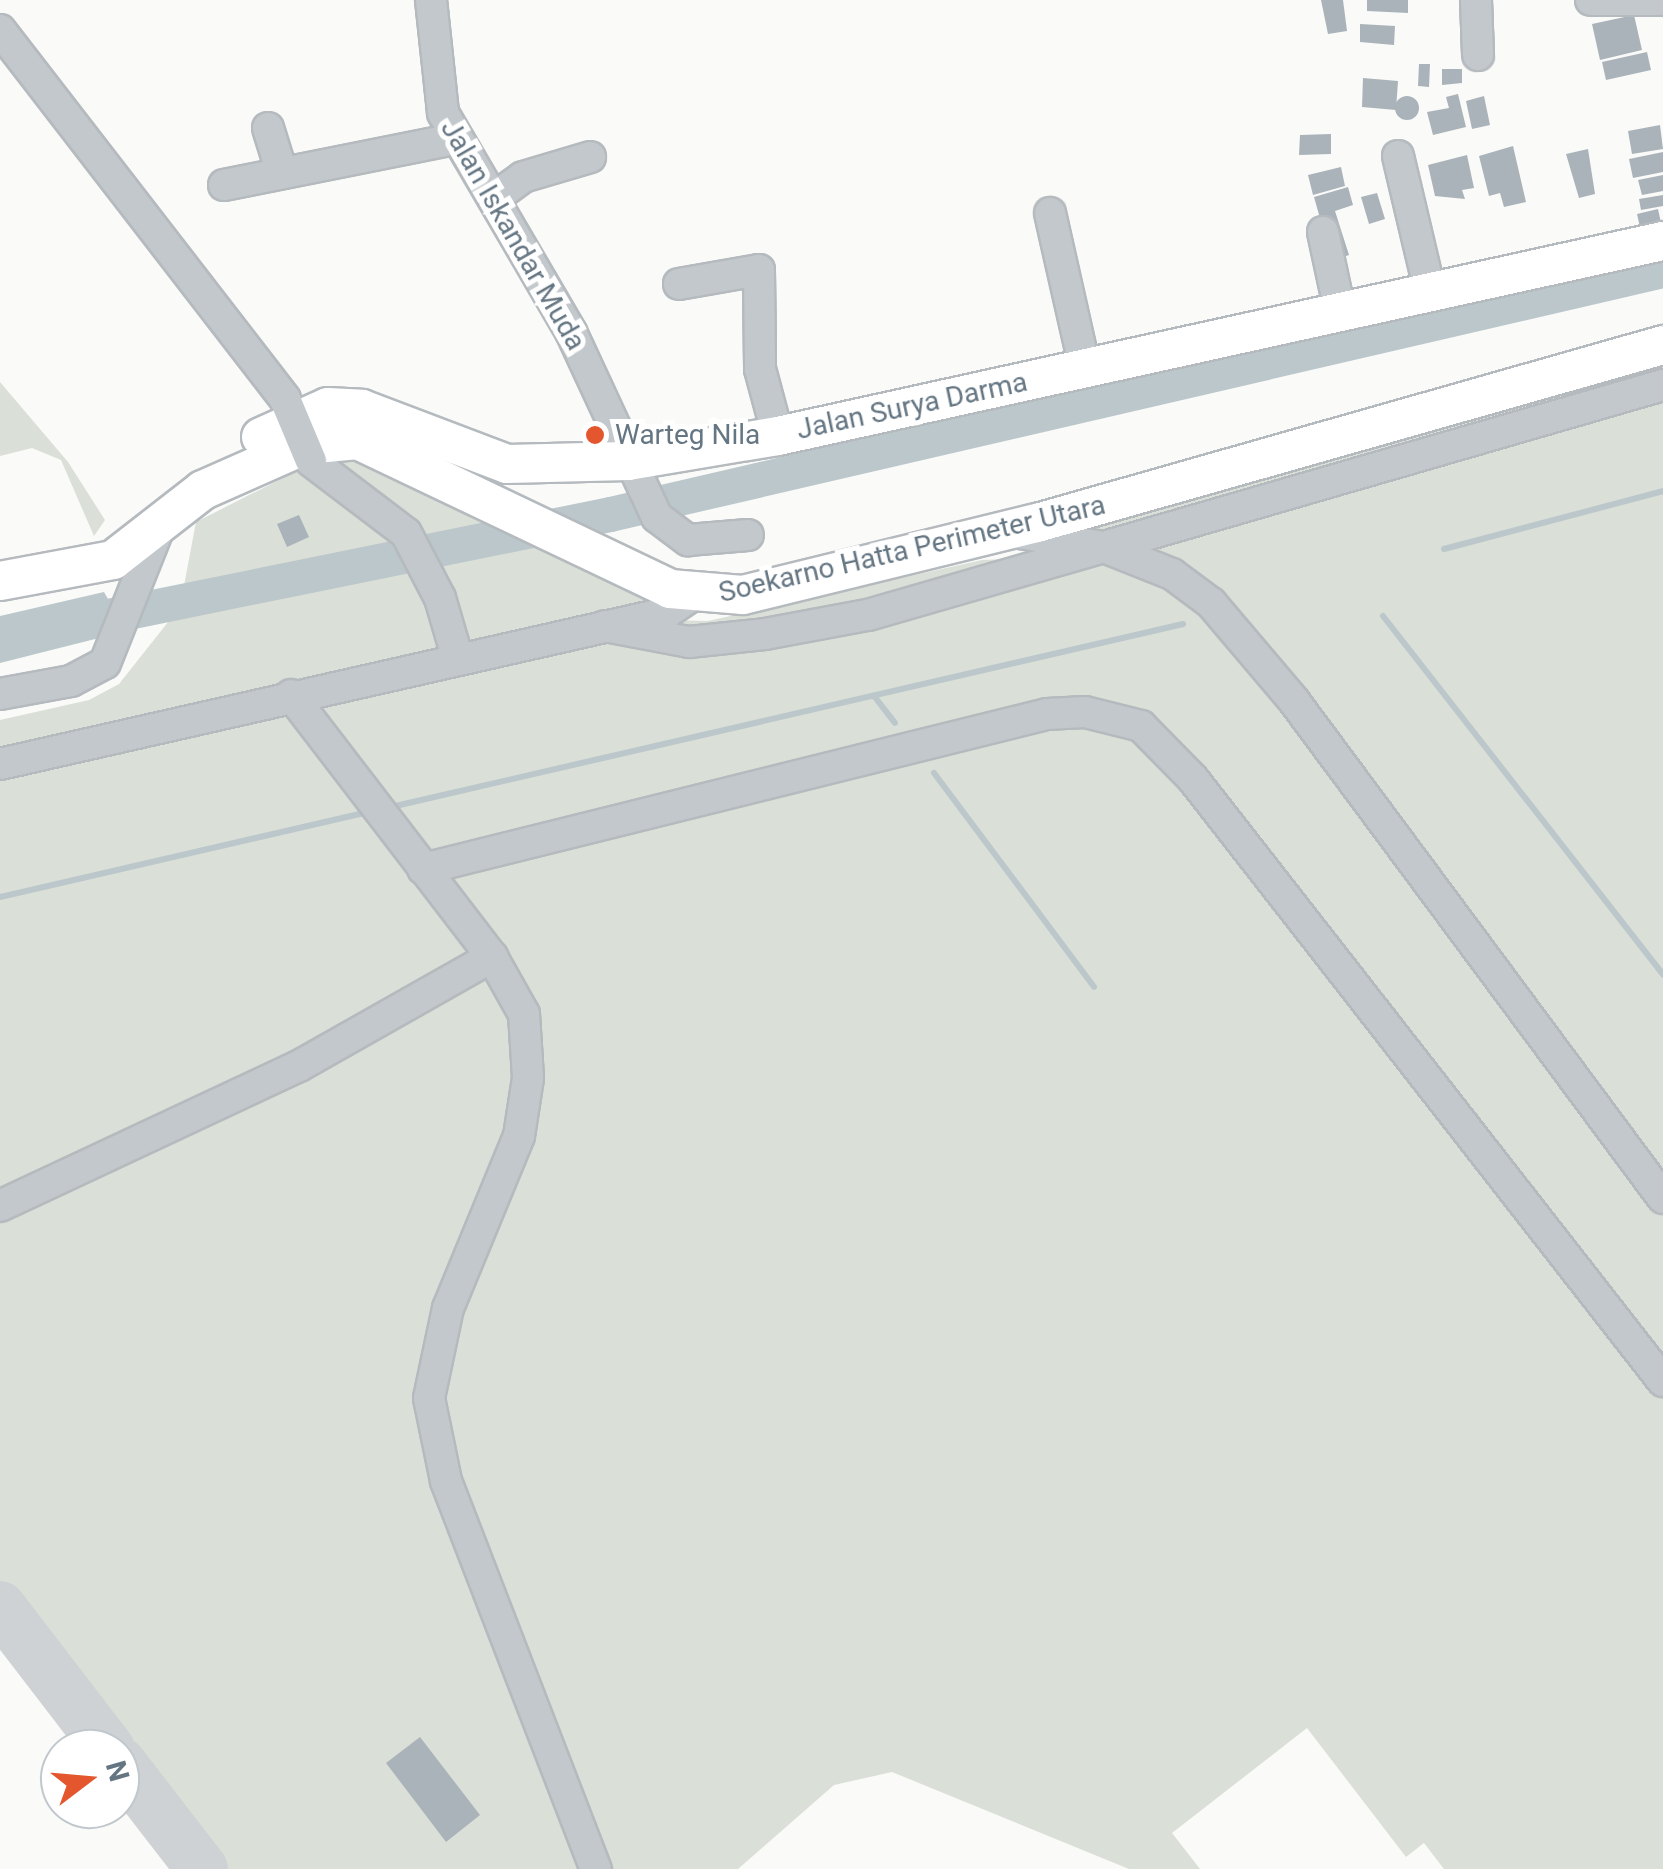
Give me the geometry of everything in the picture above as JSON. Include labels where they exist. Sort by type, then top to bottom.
[{"type":"main road","name":"Jalan Surya Darma","points":[[0,603],[64,588],[221,458],[328,408],[362,410],[507,464],[635,474],[778,436],[1663,241]]},
{"type":"main road","name":"Soekarno Hatta Perimeter Utara","points":[[89,564],[123,556],[202,490],[332,440],[377,446],[606,560],[691,596],[742,595],[1007,531],[1663,344]]},
{"type":"main road","name":"Jalan Surya Darma","points":[[0,582],[89,564]]},
{"type":"street","name":"Jalan Iskandar Muda","points":[[432,0],[431,50],[454,139],[497,196],[571,332],[656,516],[688,540],[748,535]]},
{"type":"street","points":[[1476,0],[1478,56]]},
{"type":"street","points":[[1592,0],[1663,0]]},
{"type":"street","points":[[0,30],[285,399],[311,461],[406,533],[428,575],[457,656]]},
{"type":"street","points":[[268,128],[282,173]]},
{"type":"street","points":[[224,185],[454,139]]},
{"type":"street","points":[[497,196],[523,177],[590,156]]},
{"type":"street","points":[[1398,156],[1430,291]]},
{"type":"street","points":[[1050,213],[1085,368]]},
{"type":"street","points":[[1322,232],[1340,311]]},
{"type":"street","points":[[680,284],[758,270],[760,369],[778,436]]},
{"type":"street","points":[[605,626],[688,642],[765,634],[868,616],[1663,385]]},
{"type":"street","points":[[0,694],[70,681],[105,663],[162,522]]},
{"type":"street","points":[[1007,531],[1104,548],[1172,574],[1248,644],[1663,1198]]},
{"type":"street","points":[[0,764],[457,656],[666,614],[691,596]]},
{"type":"street","points":[[291,695],[370,804],[492,957],[524,1014],[528,1078],[519,1136],[432,1359],[429,1398],[446,1482],[596,1869]]},
{"type":"street","points":[[423,869],[1047,714],[1085,712],[1141,726],[1194,779],[1663,1381]]},
{"type":"street","points":[[0,1206],[300,1066],[492,957]]},
{"type":"shaded area","points":[[1663,365],[1663,1869],[1444,1869],[1424,1843],[1406,1857],[1307,1728],[1172,1833],[1200,1869],[1129,1869],[892,1772],[834,1785],[738,1869],[202,1869],[140,1789],[140,1729],[94,1729],[0,1607],[0,720],[89,700],[119,684],[180,607],[196,522],[352,443],[661,601],[667,620],[708,621],[982,560],[1043,558],[1050,531]]},
{"type":"shaded area","points":[[0,382],[68,462],[105,520],[94,536],[61,460],[32,448],[0,456]]},
{"type":"shaded area","points":[[104,592],[116,613],[103,637],[0,663],[0,616]]},
{"type":"building","points":[[1321,0],[1343,0],[1347,31],[1328,34]]},
{"type":"building","points":[[1367,0],[1408,0],[1408,13],[1367,11]]},
{"type":"building","points":[[1634,15],[1642,50],[1600,60],[1592,24]]},
{"type":"building","points":[[1360,24],[1395,26],[1394,45],[1360,42]]},
{"type":"building","points":[[1647,52],[1651,70],[1606,80],[1602,62]]},
{"type":"building","points":[[1419,64],[1430,64],[1429,87],[1418,86]]},
{"type":"building","points":[[1442,69],[1462,69],[1462,83],[1442,85]]},
{"type":"building","points":[[1363,78],[1398,81],[1396,110],[1362,107]]},
{"type":"building","points":[[1458,94],[1466,127],[1433,135],[1427,112],[1449,108],[1446,97]]},
{"type":"building","points":[[1407,96],[1419,108],[1407,120],[1395,108]]},
{"type":"building","points":[[1484,96],[1490,125],[1472,129],[1466,101]]},
{"type":"building","points":[[1660,125],[1663,149],[1632,154],[1628,131]]},
{"type":"building","points":[[1331,134],[1331,154],[1299,155],[1300,135]]},
{"type":"building","points":[[1513,146],[1526,202],[1504,207],[1500,193],[1489,196],[1479,156]]},
{"type":"building","points":[[1588,149],[1595,194],[1579,198],[1566,154]]},
{"type":"building","points":[[1663,152],[1663,172],[1633,178],[1629,159]]},
{"type":"building","points":[[1467,155],[1474,188],[1462,190],[1465,199],[1435,196],[1428,165]]},
{"type":"building","points":[[1341,167],[1345,186],[1313,195],[1308,175]]},
{"type":"building","points":[[1663,175],[1663,191],[1642,195],[1638,180]]},
{"type":"building","points":[[1348,187],[1353,205],[1335,211],[1349,255],[1332,261],[1314,197]]},
{"type":"building","points":[[1377,193],[1385,219],[1369,224],[1361,197]]},
{"type":"building","points":[[1663,195],[1663,206],[1641,210],[1639,199]]},
{"type":"building","points":[[1658,209],[1663,232],[1642,236],[1637,214]]},
{"type":"building","points":[[299,515],[309,537],[287,547],[277,524]]},
{"type":"building","points":[[420,1737],[480,1815],[446,1842],[386,1763]]},
{"type":"waterway","points":[[98,618],[610,514],[1663,270]]},
{"type":"waterway","points":[[1444,549],[1663,491]]},
{"type":"waterway","points":[[1383,616],[1663,975]]},
{"type":"waterway","points":[[391,807],[1183,624]]},
{"type":"waterway","points":[[874,696],[895,723]]},
{"type":"waterway","points":[[934,773],[1094,987]]},
{"type":"waterway","points":[[0,897],[369,812]]},
{"type":"taxiway","points":[[0,1607],[94,1729]]},
{"type":"taxiway","points":[[140,1789],[202,1869]]},
{"type":"place","name":"Warteg Nila","points":[[595,435]]}]
